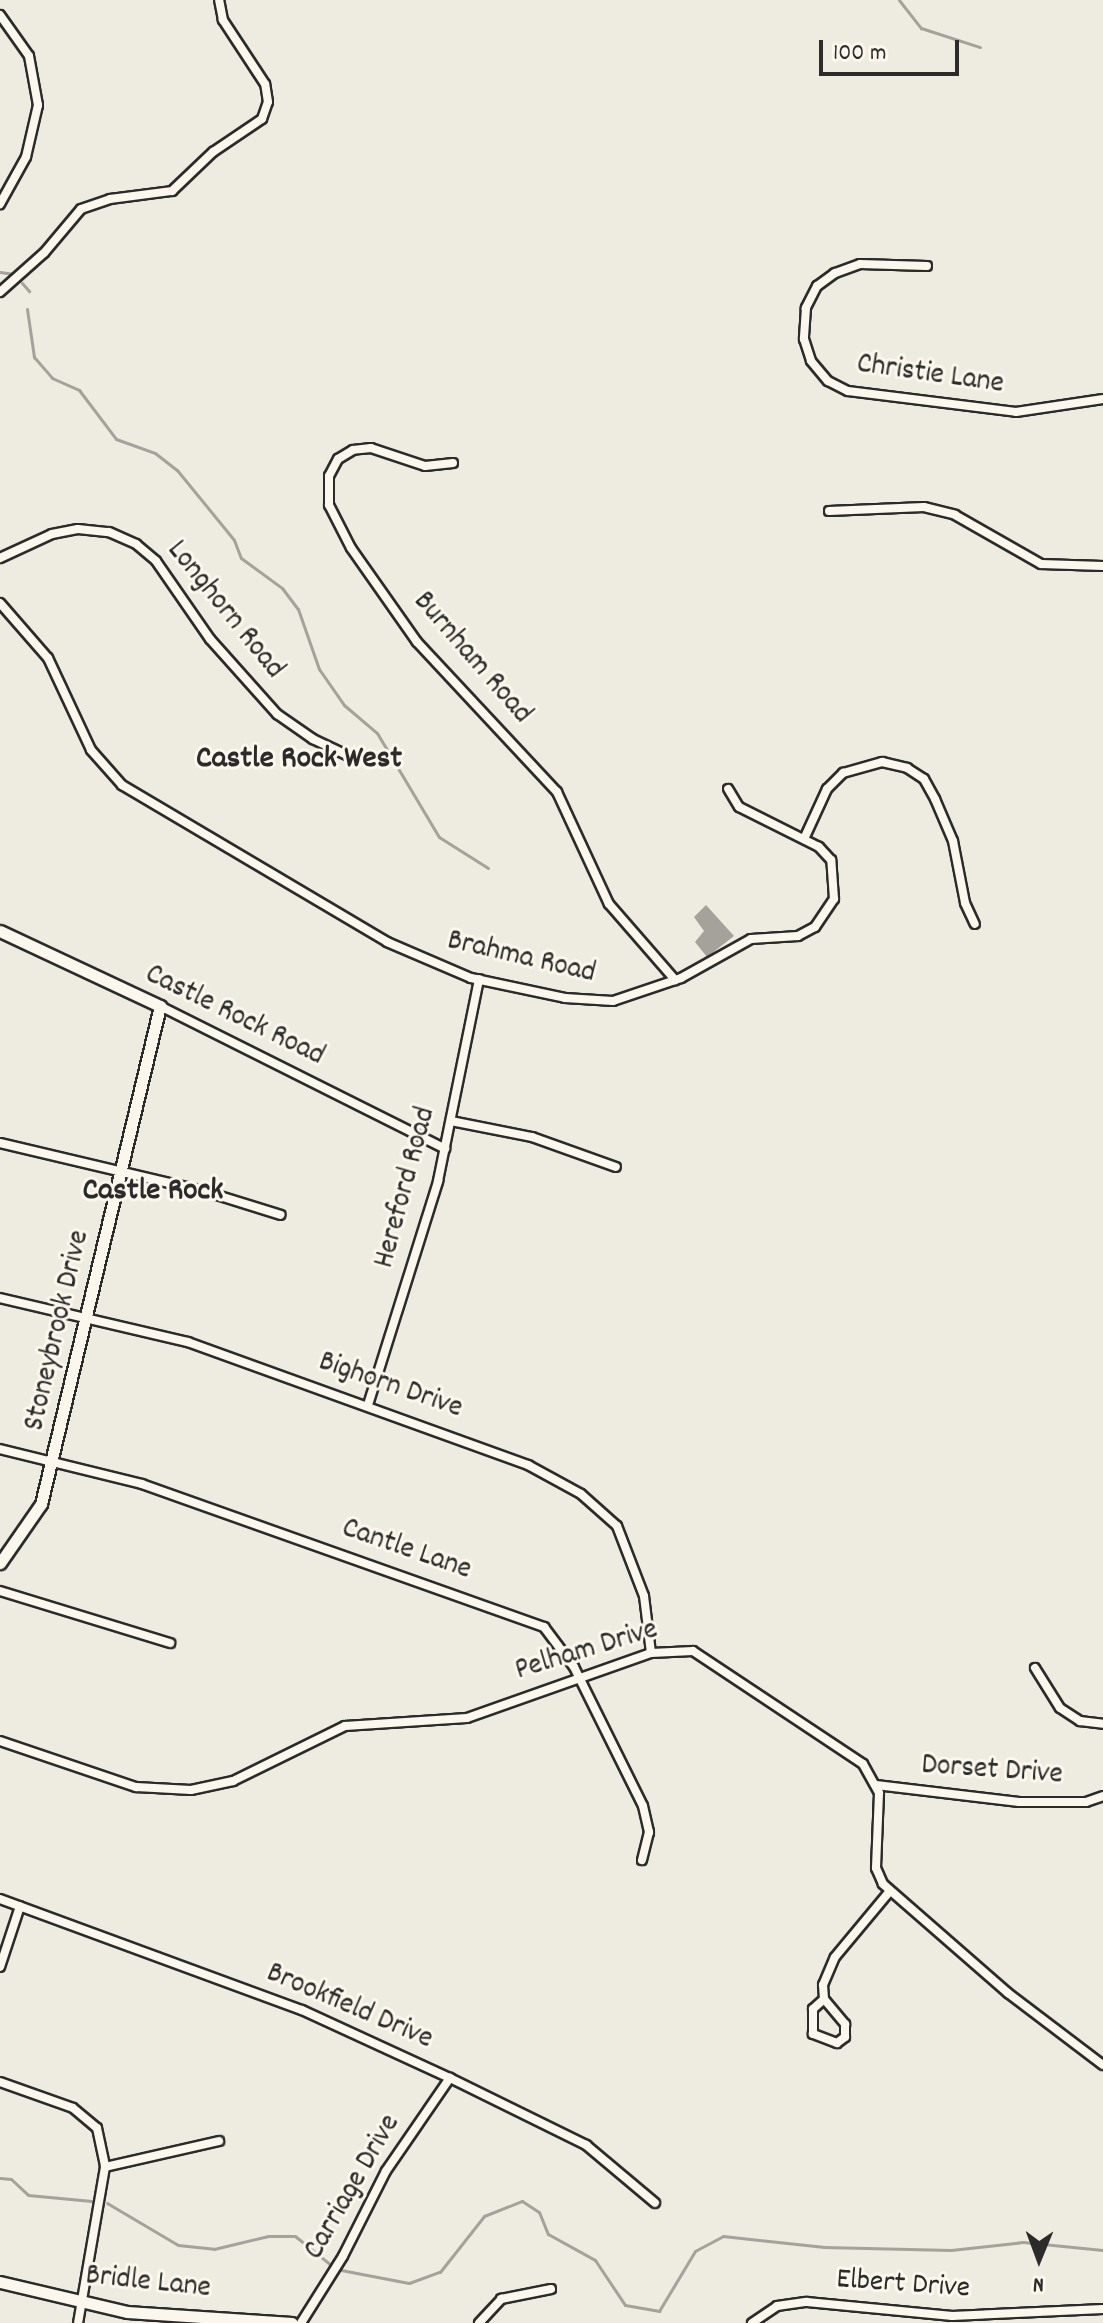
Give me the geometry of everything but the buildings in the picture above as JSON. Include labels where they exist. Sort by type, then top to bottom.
[{"type":"street","points":[[0,292],[81,209],[98,201],[172,191],[213,152],[262,119],[268,102],[265,84],[223,20],[219,0]]},
{"type":"street","points":[[0,15],[29,56],[38,105],[26,157],[0,204]]},
{"type":"street","name":"Christie Lane","points":[[927,266],[860,264],[835,273],[817,286],[803,328],[806,351],[820,373],[848,391],[1016,412],[1103,399]]},
{"type":"street","name":"Burnham Road","points":[[453,463],[425,466],[371,448],[353,450],[338,459],[329,476],[329,505],[351,548],[417,642],[557,792],[609,904],[675,980]]},
{"type":"street","points":[[829,511],[932,508],[955,515],[1041,564],[1103,566]]},
{"type":"street","name":"Longhorn Road","points":[[0,558],[52,534],[78,529],[109,532],[136,544],[156,561],[210,639],[277,714],[355,759]]},
{"type":"street","name":"Brahma Road","points":[[0,603],[48,658],[91,750],[122,785],[387,942],[479,979],[596,1003],[634,997],[675,980],[751,939],[798,936],[822,919],[834,899],[835,870],[825,852],[739,807],[728,789]]},
{"type":"street","points":[[804,839],[827,789],[843,773],[882,762],[907,768],[924,779],[935,799],[953,841],[965,903],[975,924]]},
{"type":"street","name":"Castle Rock Road","points":[[0,931],[160,1006],[445,1149]]},
{"type":"street","name":"Hereford Road","points":[[368,1405],[445,1149],[479,979]]},
{"type":"street","name":"Stoneybrook Drive","points":[[0,1563],[35,1515],[53,1461],[160,1006]]},
{"type":"street","points":[[451,1121],[532,1137],[616,1167]]},
{"type":"street","points":[[0,1143],[121,1171],[281,1215]]},
{"type":"street","name":"Bighorn Drive","points":[[0,1298],[188,1342],[528,1465],[608,1515],[624,1539],[644,1596],[651,1653]]},
{"type":"street","name":"Cantle Lane","points":[[0,1449],[142,1484],[536,1622],[560,1643],[643,1806],[649,1832],[642,1860]]},
{"type":"street","points":[[0,1591],[170,1643]]},
{"type":"street","name":"Pelham Drive","points":[[0,1741],[136,1787],[191,1790],[233,1781],[345,1726],[467,1718],[579,1676],[651,1653],[682,1649],[710,1658],[859,1761],[876,1785]]},
{"type":"street","name":"Dorset Drive","points":[[1035,1668],[1060,1708],[1080,1721],[1103,1724]]},
{"type":"street","points":[[876,1785],[876,1868],[890,1891],[1008,1993],[1103,2065]]},
{"type":"street","name":"Dorset Drive","points":[[876,1785],[1019,1802],[1086,1802],[1103,1796]]},
{"type":"street","points":[[824,1999],[813,2009],[810,2030],[819,2040],[837,2043],[845,2037],[845,2024],[824,1999],[823,1985],[835,1957],[890,1891]]},
{"type":"street","name":"Brookfield Drive","points":[[0,1899],[302,2010],[450,2078],[586,2145],[655,2203]]},
{"type":"street","points":[[0,1967],[20,1906]]},
{"type":"street","name":"Carriage Drive","points":[[301,2323],[343,2256],[386,2171],[450,2078]]},
{"type":"street","points":[[0,2082],[87,2117],[97,2128],[105,2167],[78,2323]]},
{"type":"street","points":[[105,2167],[219,2141]]},
{"type":"street","name":"Bridle Lane","points":[[0,2282],[127,2312],[292,2323]]},
{"type":"street","points":[[479,2323],[501,2299],[551,2289]]},
{"type":"street","name":"Elbert Drive","points":[[752,2323],[777,2306],[807,2302],[952,2316],[1103,2309]]},
{"type":"shaded area","points":[[706,905],[734,936],[707,957],[695,942],[704,931],[694,917]]},
{"type":"waterway","points":[[899,0],[921,28],[980,47]]},
{"type":"waterway","points":[[0,272],[14,274]]},
{"type":"waterway","points":[[22,283],[29,291]]},
{"type":"waterway","points":[[27,309],[34,357],[52,378],[79,390],[116,439],[155,453],[177,470],[234,540],[241,558],[282,588],[298,609],[319,669],[344,705],[377,733],[439,837],[488,868]]},
{"type":"waterway","points":[[0,2178],[11,2179],[28,2195],[92,2201]]},
{"type":"waterway","points":[[341,2270],[409,2283],[440,2272],[484,2216],[522,2201],[539,2212],[548,2234],[595,2260],[625,2305],[659,2311],[695,2251],[723,2236],[824,2247],[951,2250],[1023,2242],[1103,2250]]},
{"type":"waterway","points":[[107,2203],[178,2245],[214,2249],[268,2236],[295,2236],[332,2266]]},
{"type":"district","name":"Castle Rock West","points":[[299,760]]},
{"type":"district","name":"Castle Rock","points":[[153,1192]]}]
